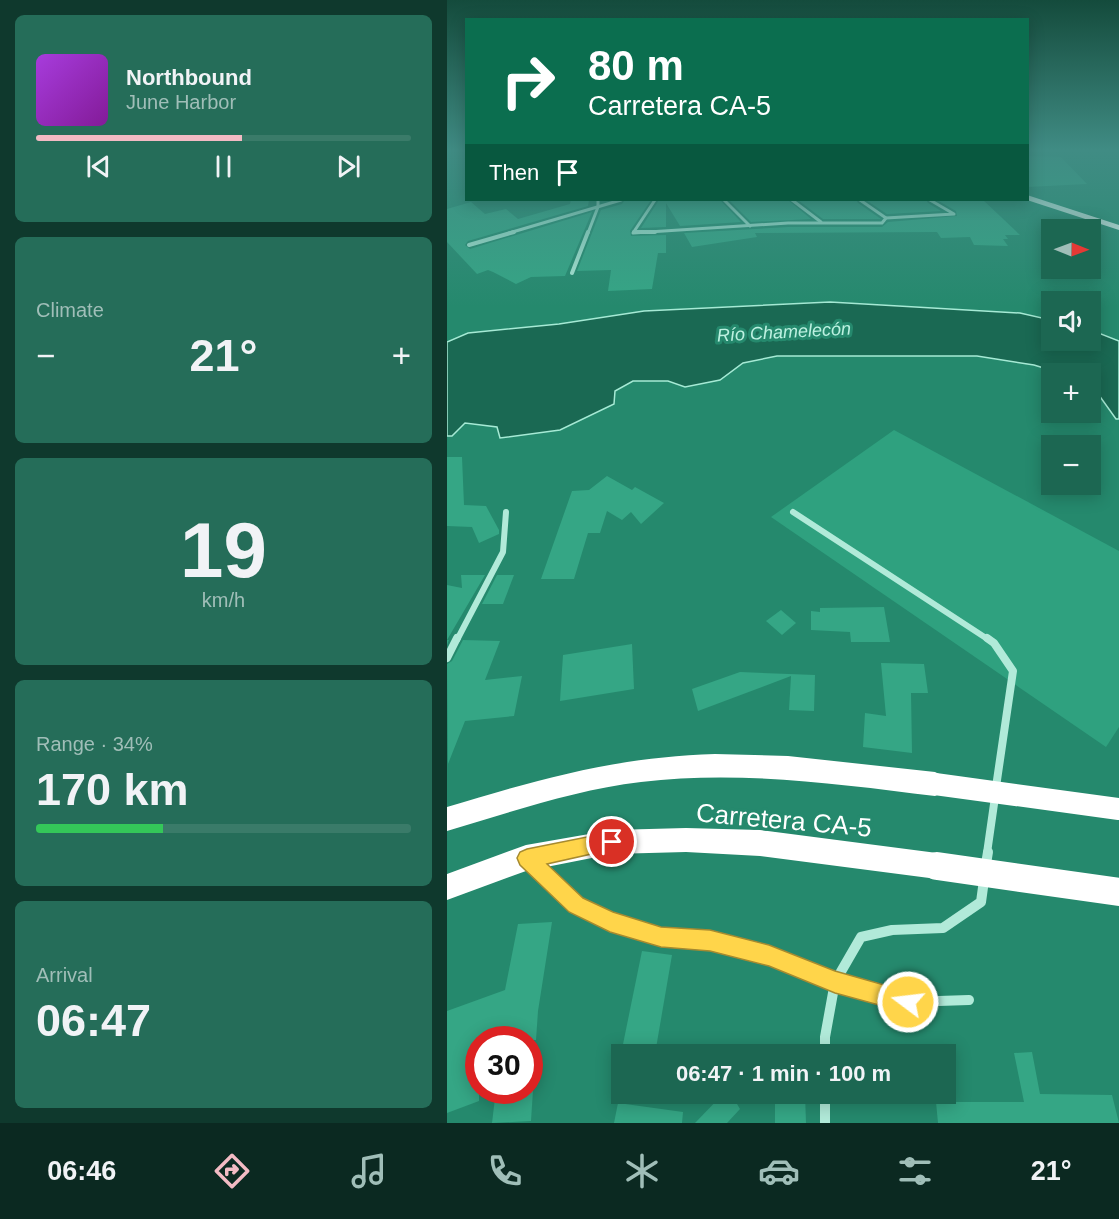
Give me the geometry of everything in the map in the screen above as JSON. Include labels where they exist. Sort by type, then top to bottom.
[{"type":"highway","name":"Carretera CA-5","points":[[447,819],[552,788],[640,770],[725,764],[824,770],[1119,809]]},
{"type":"highway","name":"Carretera CA-5","points":[[447,887],[527,858],[612,842],[686,840],[760,843],[1119,891]]},
{"type":"main road","points":[[1040,201],[1119,228]]},
{"type":"street","points":[[571,273],[598,207],[598,201]]},
{"type":"street","points":[[469,245],[616,201]]},
{"type":"street","points":[[654,201],[633,233],[821,222],[882,223],[886,218]]},
{"type":"street","points":[[725,201],[750,226]]},
{"type":"street","points":[[794,201],[821,222]]},
{"type":"street","points":[[862,201],[886,218],[954,214],[932,201]]},
{"type":"street","points":[[447,658],[503,552],[506,512]]},
{"type":"street","points":[[793,512],[994,643],[1013,671],[1007,700],[981,902],[943,928],[892,930],[861,937],[835,982],[825,1044]]},
{"type":"street","points":[[527,858],[576,905],[610,922],[661,937],[710,941],[769,955],[835,982],[908,1002],[969,1000]]},
{"type":"street","points":[[825,1104],[825,1123]]},
{"type":"shaded area","points":[[894,430],[1119,551],[1119,727],[1106,747],[771,517]]},
{"type":"water","name":"Río Chamelecón","points":[[830,302],[1020,313],[1041,318],[1041,351],[1101,351],[1101,334],[1119,341],[1119,419],[1116,419],[1101,398],[1101,363],[1041,363],[1041,367],[977,356],[777,356],[743,363],[720,380],[685,387],[668,381],[633,381],[615,391],[614,404],[560,430],[500,438],[497,427],[465,423],[452,436],[447,436],[447,342],[468,333],[559,324],[644,311]]},
{"type":"building","points":[[571,201],[589,201],[588,206],[468,241],[465,245],[470,249],[592,212],[565,276],[531,277],[516,284],[488,270],[477,274],[447,242],[447,209],[471,202],[485,214],[506,209],[518,219],[570,204]]},
{"type":"building","points":[[624,201],[650,201],[630,231],[631,236],[666,235],[666,253],[658,253],[652,289],[608,291],[611,270],[577,271],[601,210]]},
{"type":"building","points":[[658,201],[721,201],[741,222],[680,226],[666,203],[666,227],[641,228]]},
{"type":"building","points":[[730,201],[790,201],[811,219],[751,222]]},
{"type":"building","points":[[800,201],[857,201],[881,219],[823,219]]},
{"type":"building","points":[[868,201],[927,201],[941,211],[887,214]]},
{"type":"building","points":[[939,201],[984,201],[1020,235],[1005,235],[1008,239],[1003,239],[1008,246],[974,245],[970,237],[941,238],[937,232],[755,233],[757,237],[692,247],[684,233],[788,227],[882,227],[888,222],[957,216],[956,211]]},
{"type":"building","points":[[447,457],[462,457],[464,505],[486,506],[499,534],[479,543],[472,527],[447,526]]},
{"type":"building","points":[[607,476],[632,490],[635,487],[664,503],[641,524],[631,512],[622,520],[607,511],[600,533],[588,533],[574,579],[541,579],[572,491],[589,490]]},
{"type":"building","points":[[461,575],[485,575],[447,640],[447,585],[462,588]]},
{"type":"building","points":[[497,575],[514,575],[503,604],[482,604]]},
{"type":"building","points":[[884,607],[890,642],[851,642],[850,632],[811,630],[811,611],[820,612],[820,608]]},
{"type":"building","points":[[781,610],[796,623],[782,635],[766,621]]},
{"type":"building","points":[[463,640],[500,641],[485,680],[522,676],[514,716],[465,721],[448,764],[447,664],[452,661]]},
{"type":"building","points":[[632,644],[634,689],[560,701],[563,655]]},
{"type":"building","points":[[881,663],[924,664],[928,693],[911,693],[912,753],[863,747],[865,713],[886,716]]},
{"type":"building","points":[[740,672],[815,675],[814,711],[789,710],[791,676],[698,711],[692,689]]},
{"type":"building","points":[[552,922],[537,1026],[465,1026],[465,1104],[471,1104],[447,1113],[447,1011],[505,990],[518,924]]},
{"type":"building","points":[[642,951],[672,955],[657,1044],[623,1044]]},
{"type":"building","points":[[1032,1052],[1040,1094],[1112,1095],[1119,1123],[938,1123],[936,1104],[1024,1102],[1014,1053]]},
{"type":"building","points":[[494,1104],[532,1104],[531,1121],[492,1123]]},
{"type":"building","points":[[618,1104],[683,1112],[682,1123],[614,1123]]},
{"type":"building","points":[[713,1104],[737,1104],[740,1109],[727,1123],[695,1123]]},
{"type":"building","points":[[775,1104],[805,1104],[806,1123],[775,1123]]},
{"type":"route","points":[[612,842],[527,858],[576,905],[610,922],[661,937],[710,941],[769,955],[835,982],[908,1002]]}]
